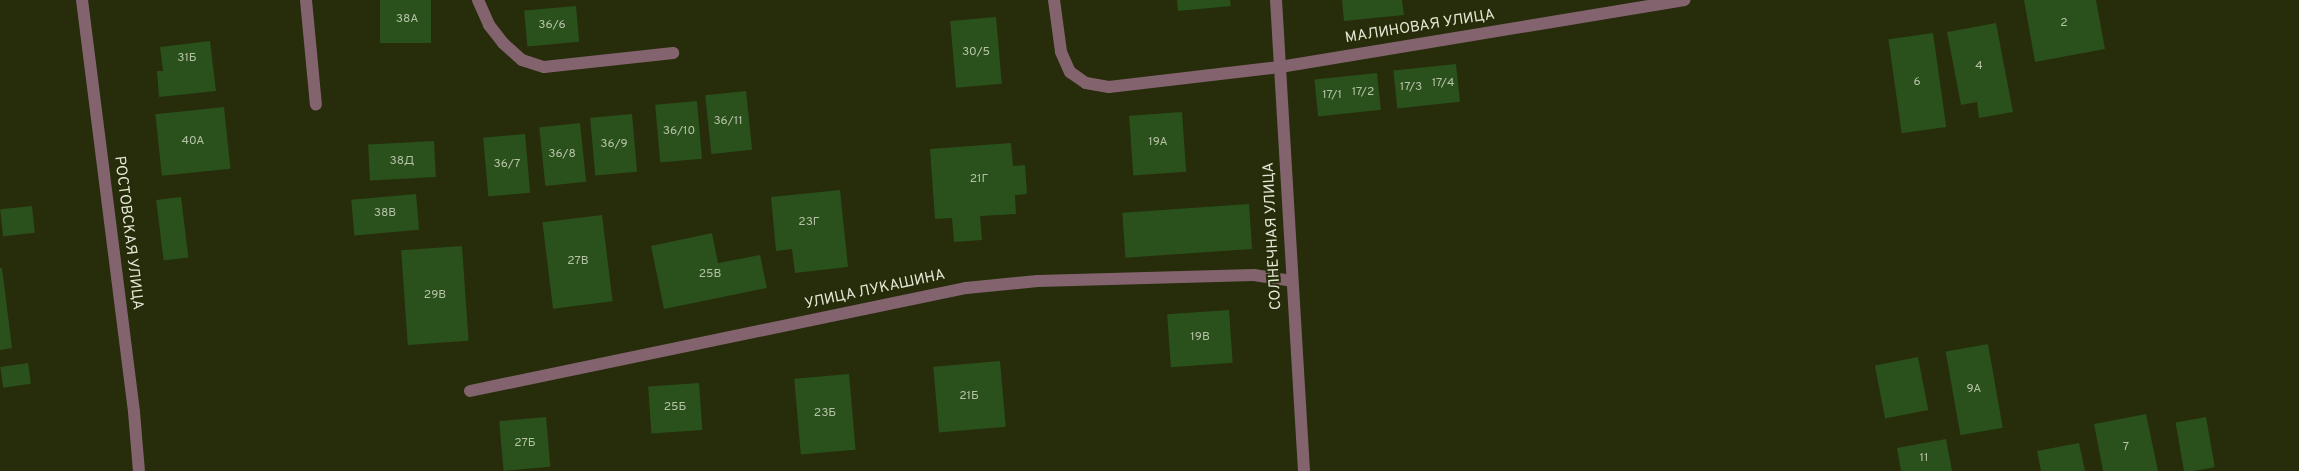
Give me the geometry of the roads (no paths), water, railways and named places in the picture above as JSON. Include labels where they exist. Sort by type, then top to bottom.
[{"type":"street","name":"РОСТОВСКАЯ УЛИЦА","points":[[82,0],[134,412],[139,471]]},
{"type":"street","points":[[306,0],[316,105]]},
{"type":"street","points":[[478,0],[489,26],[503,43],[522,60],[544,67],[673,54]]},
{"type":"street","name":"МАЛИНОВАЯ УЛИЦА","points":[[1054,0],[1061,52],[1070,72],[1086,83],[1109,87],[1280,67],[1684,0]]},
{"type":"street","name":"СОЛНЕЧНАЯ УЛИЦА","points":[[1276,0],[1304,471]]},
{"type":"street","name":"УЛИЦА ЛУКАШИНА","points":[[470,391],[966,288],[1038,281],[1254,275],[1292,281]]}]
